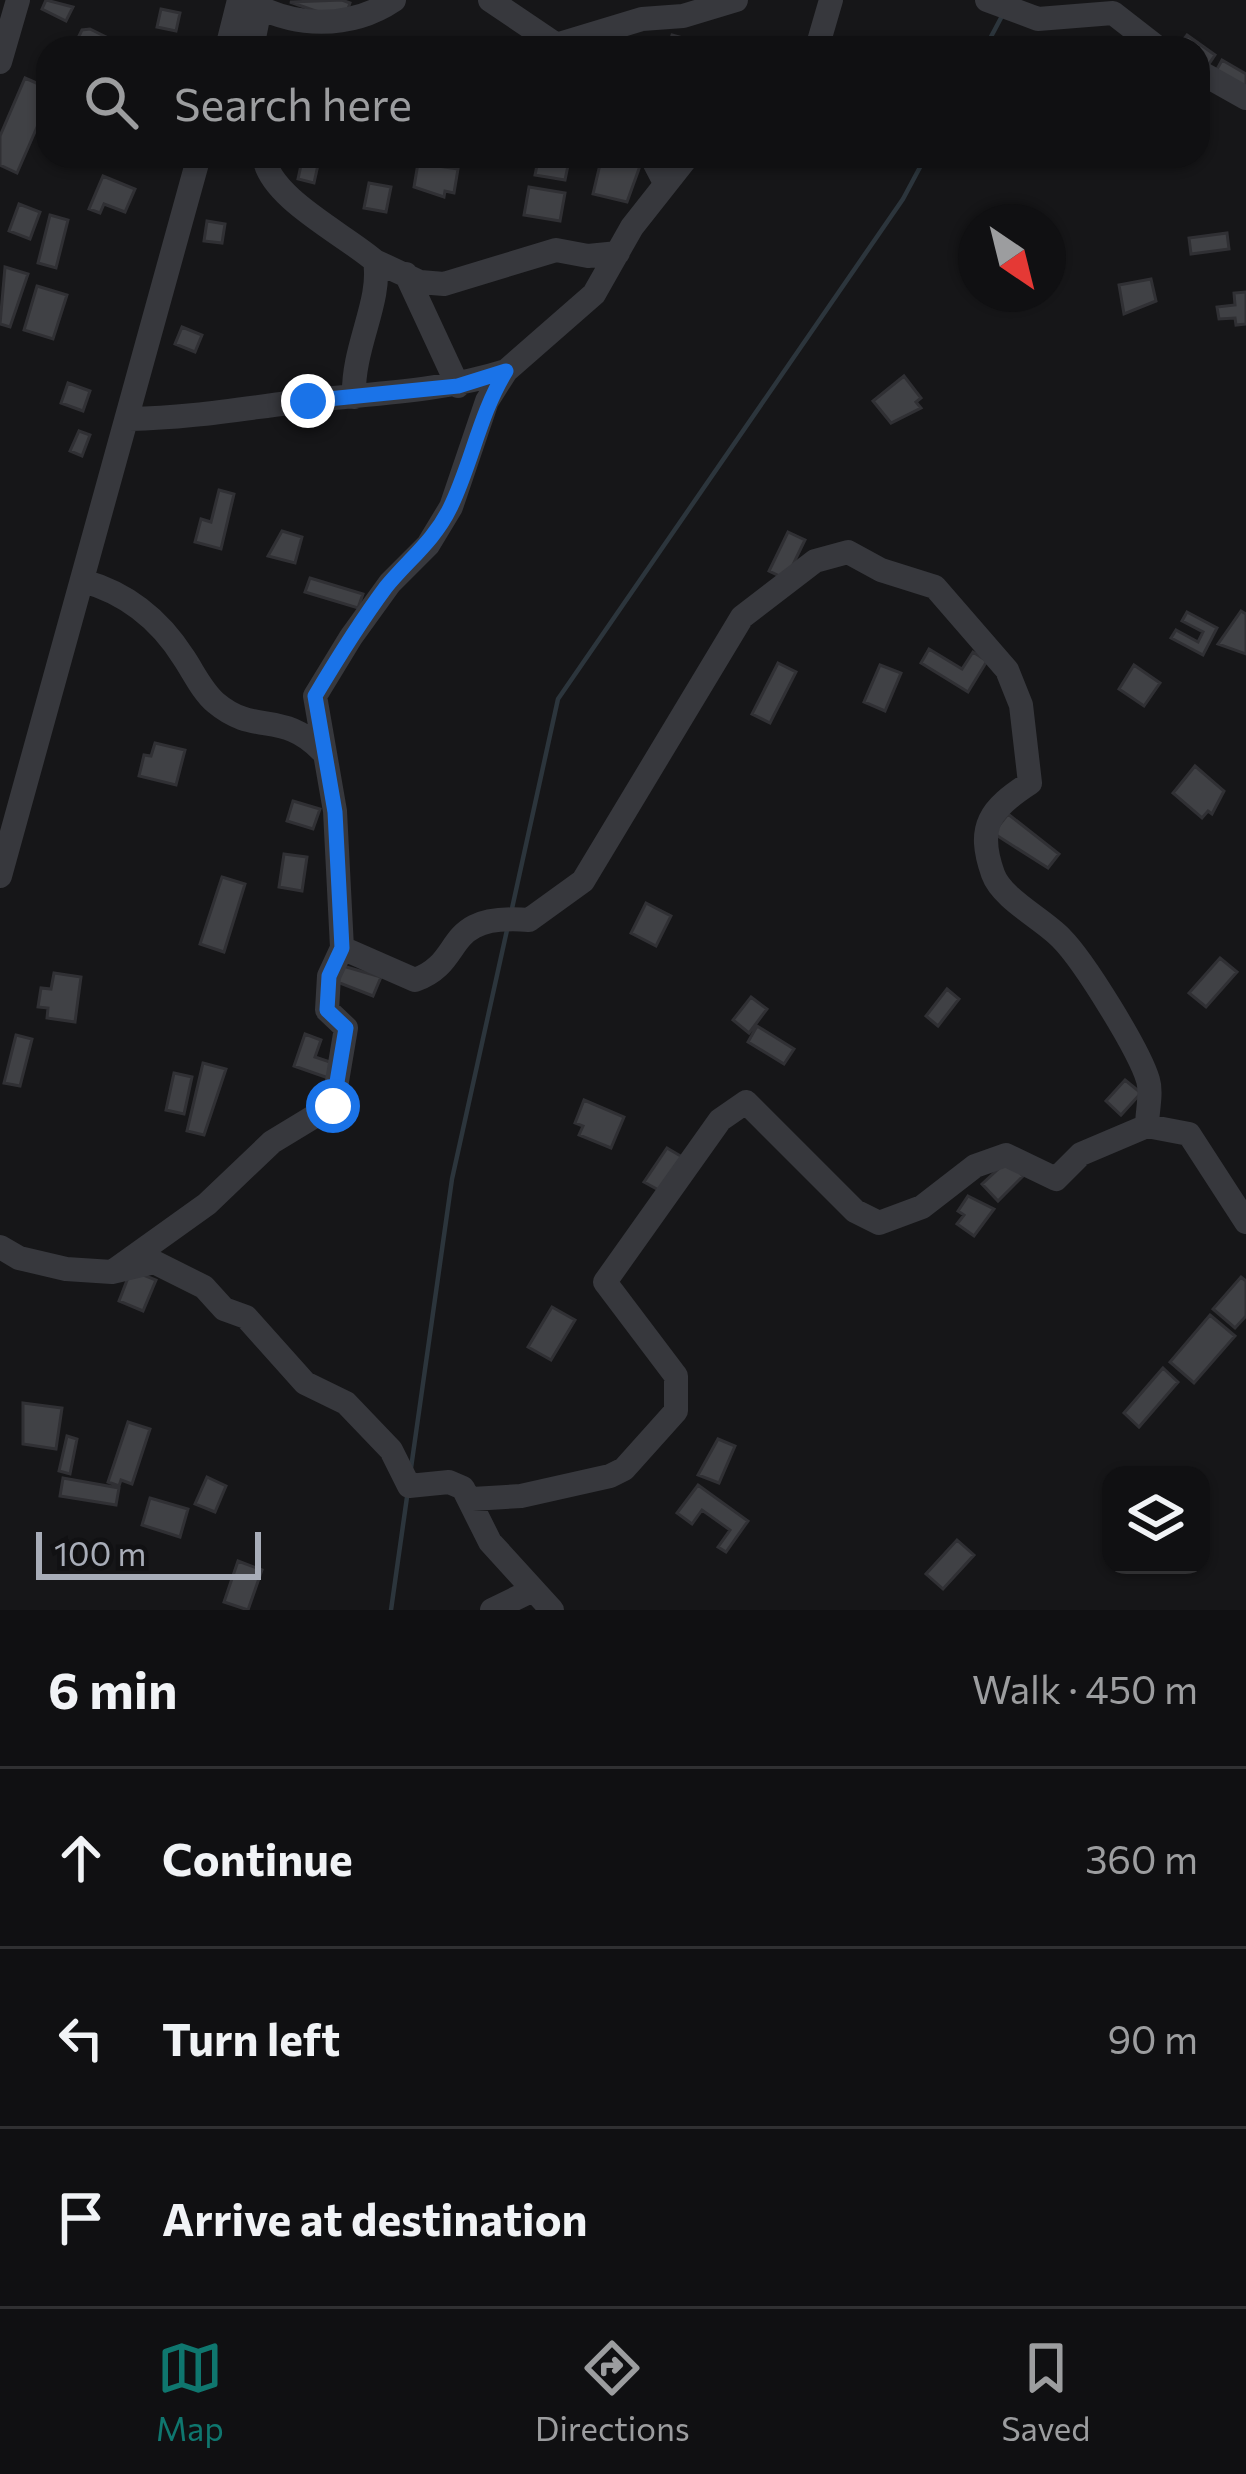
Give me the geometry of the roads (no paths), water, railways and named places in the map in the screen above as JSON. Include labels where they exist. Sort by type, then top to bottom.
[{"type":"street","points":[[0,62],[18,0]]},
{"type":"street","points":[[249,3],[335,26],[394,0]]},
{"type":"street","points":[[490,0],[542,36]]},
{"type":"street","points":[[591,36],[642,19],[683,16],[736,0]]},
{"type":"street","points":[[820,36],[831,0]]},
{"type":"street","points":[[986,0],[1038,19],[1071,21],[1113,13],[1143,36]]},
{"type":"street","points":[[232,36],[249,3]]},
{"type":"street","points":[[249,3],[251,36]]},
{"type":"street","points":[[1210,78],[1246,98]]},
{"type":"street","points":[[0,876],[196,168]]},
{"type":"street","points":[[266,168],[282,192],[375,261],[444,284],[556,250],[588,256],[618,253]]},
{"type":"street","points":[[657,168],[664,181]]},
{"type":"street","points":[[112,1272],[207,1204],[272,1142],[333,1106],[346,1028],[327,1010],[329,976],[342,948],[335,812],[315,696],[350,637],[390,583],[428,545],[451,507],[488,401],[506,371],[594,294],[676,168]]},
{"type":"street","points":[[354,397],[359,335],[379,284],[375,261]]},
{"type":"street","points":[[406,274],[458,386]]},
{"type":"street","points":[[130,419],[207,418],[458,386],[506,371]]},
{"type":"street","points":[[342,948],[415,980],[431,974],[457,938],[476,925],[494,916],[529,920],[584,881],[742,617],[814,561],[848,551],[881,570],[935,587],[1006,670],[1021,705],[1030,783],[991,812],[984,836],[993,876],[1065,941],[1117,1016],[1123,1037],[1150,1083],[1147,1126]]},
{"type":"street","points":[[83,581],[106,587],[160,624],[217,704],[254,721],[299,727],[322,751]]},
{"type":"street","points":[[0,1247],[19,1258],[66,1269],[112,1272],[154,1262],[204,1287],[224,1310],[246,1317],[305,1383],[346,1403],[391,1450],[409,1486],[449,1481],[472,1499],[521,1496],[610,1476],[624,1469],[676,1411],[676,1376],[605,1282],[720,1120],[746,1102],[855,1211],[879,1223],[922,1208],[975,1166],[1006,1155],[1057,1180],[1082,1154],[1147,1126],[1190,1134],[1246,1222]]},
{"type":"street","points":[[472,1499],[473,1514],[490,1542],[552,1610]]},
{"type":"street","points":[[492,1610],[532,1591]]},
{"type":"waterway","points":[[991,36],[1002,16]]},
{"type":"waterway","points":[[511,913],[558,699],[903,199],[920,168]]},
{"type":"waterway","points":[[411,1468],[452,1179],[507,930]]},
{"type":"waterway","points":[[391,1610],[407,1497]]}]
